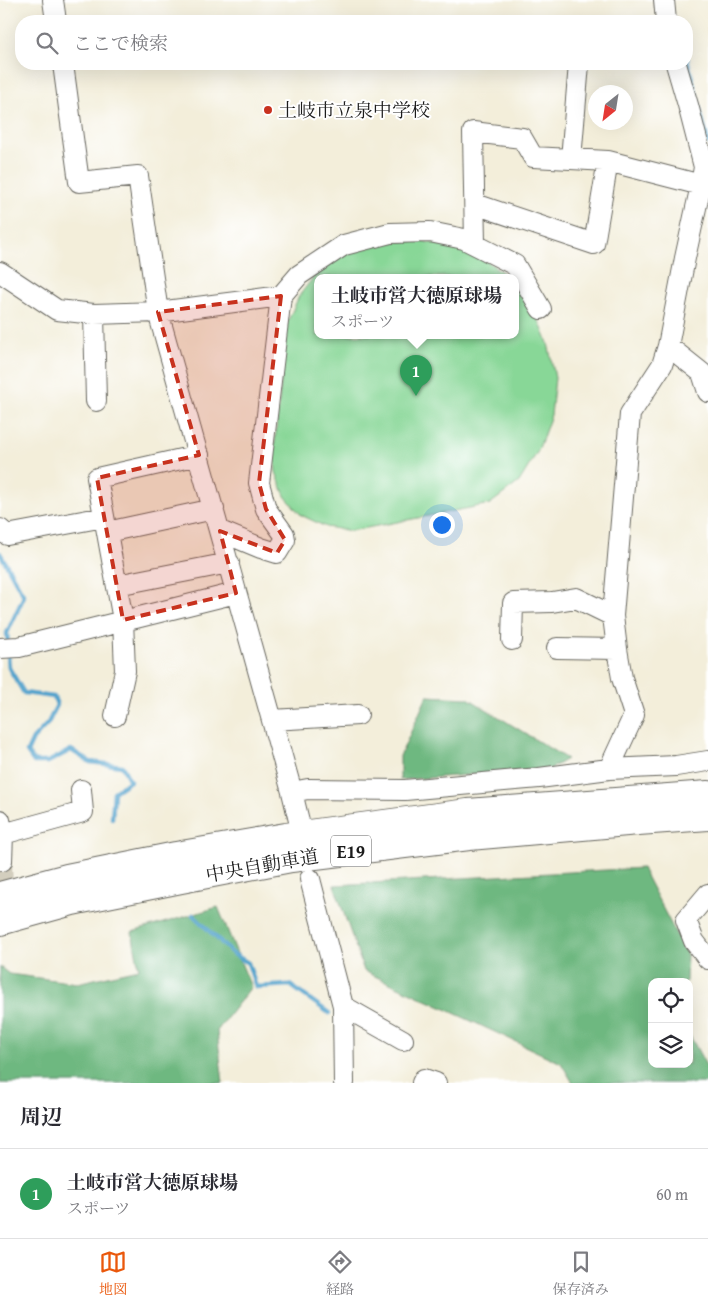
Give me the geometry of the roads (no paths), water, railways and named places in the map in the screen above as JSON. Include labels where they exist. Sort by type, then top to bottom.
[{"type":"highway","name":"中央自動車道","points":[[0,896],[76,876],[286,837],[468,812],[708,795]]},
{"type":"highway","name":"中央自動車道","points":[[0,921],[72,901],[290,858],[469,836],[708,816]]},
{"type":"street","points":[[53,0],[55,15]]},
{"type":"street","points":[[664,0],[665,15]]},
{"type":"street","points":[[64,70],[80,182],[138,176],[158,312],[292,792],[298,821]]},
{"type":"street","points":[[571,159],[578,70]]},
{"type":"street","points":[[609,769],[634,715],[622,678],[612,616],[630,414],[662,365],[668,346],[704,173],[678,70]]},
{"type":"street","points":[[476,244],[473,132],[522,138],[533,157],[608,162],[704,173]]},
{"type":"street","points":[[474,204],[594,244],[608,162]]},
{"type":"street","points":[[220,531],[277,553],[285,540],[284,534],[266,509],[259,483],[281,296],[299,275],[344,245],[390,233],[430,232],[464,239],[515,264],[542,309]]},
{"type":"street","points":[[0,272],[57,310],[94,314],[158,312],[281,296]]},
{"type":"street","points":[[94,314],[96,401]]},
{"type":"street","points":[[668,346],[702,373],[708,392]]},
{"type":"street","points":[[114,716],[125,672],[123,620],[97,478],[199,455]]},
{"type":"street","points":[[0,529],[7,535],[106,525],[214,509]]},
{"type":"street","points":[[117,585],[229,563]]},
{"type":"street","points":[[9,647],[236,593]]},
{"type":"street","points":[[512,640],[513,603],[552,602],[576,598],[612,616]]},
{"type":"street","points":[[557,648],[616,649]]},
{"type":"street","points":[[272,720],[358,715]]},
{"type":"street","points":[[292,792],[308,789],[405,790],[539,778],[609,769],[676,766],[708,761]]},
{"type":"street","points":[[2,841],[83,812],[81,790]]},
{"type":"street","points":[[310,880],[343,1006],[344,1083]]},
{"type":"street","points":[[708,894],[686,920],[694,941],[708,959]]},
{"type":"street","points":[[343,1006],[403,1040]]},
{"type":"street","points":[[422,1083],[424,1079],[436,1083]]},
{"type":"waterway","points":[[690,70],[708,143]]},
{"type":"waterway","points":[[0,553],[24,596],[7,633],[8,644]]},
{"type":"waterway","points":[[8,654],[9,668],[24,693],[54,697],[57,705],[48,723],[33,739],[27,752],[34,762],[48,762],[71,750],[90,762],[122,766],[130,781],[114,792],[112,818]]},
{"type":"waterway","points":[[193,915],[232,953],[248,963],[256,987],[290,985],[329,1013]]},
{"type":"tunnel","points":[[2,861],[4,909]]},
{"type":"place","name":"土岐市立泉中学校","points":[[268,110]]},
{"type":"place","name":"土岐市営大徳原球場","points":[[416,396]]}]
